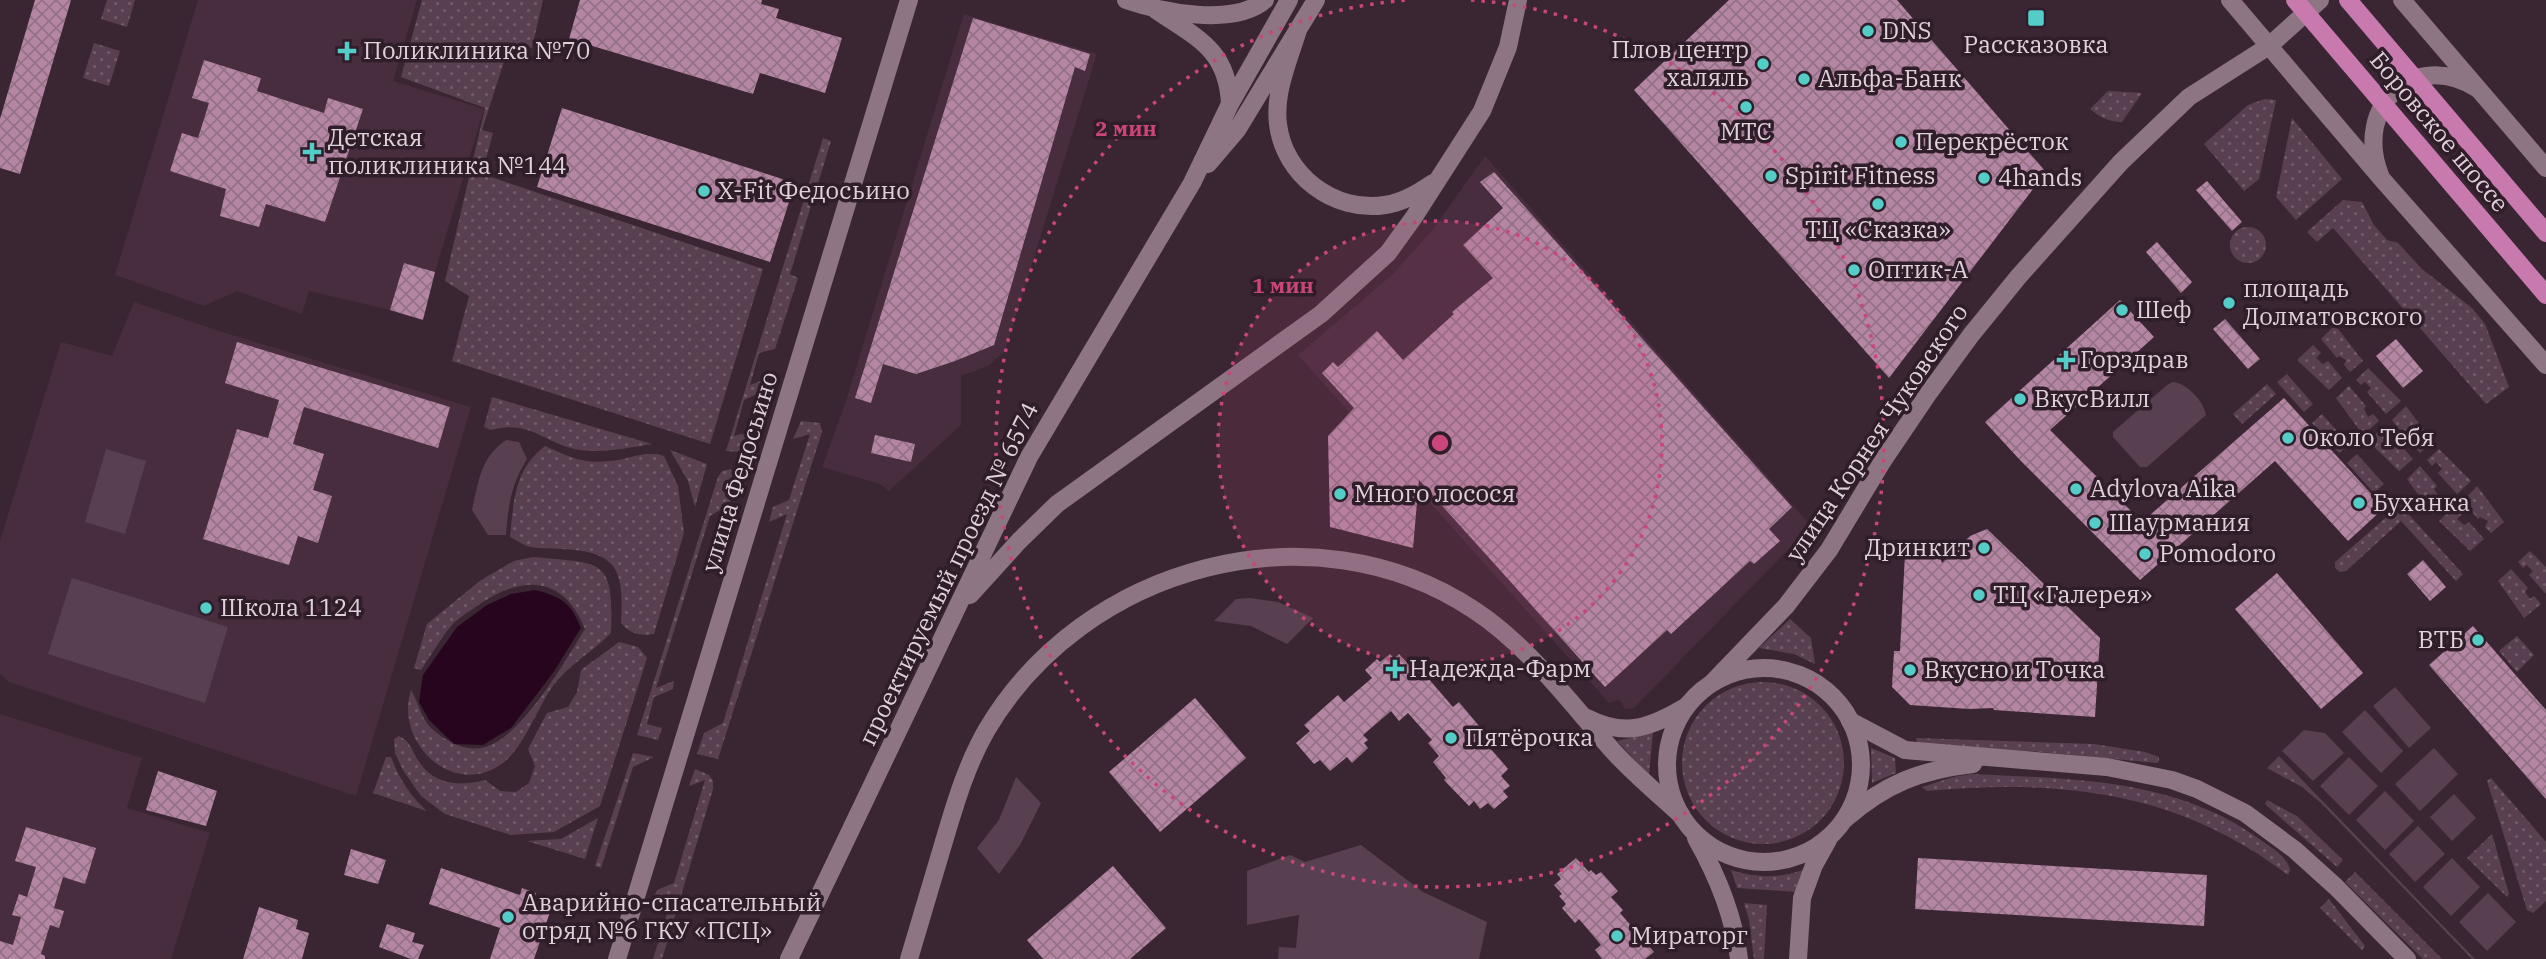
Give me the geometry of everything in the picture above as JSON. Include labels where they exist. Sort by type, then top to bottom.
[{"type":"main road","name":"Боровское шоссе","points":[[2295,0],[2546,295]]},
{"type":"main road","name":"Боровское шоссе","points":[[2348,0],[2546,233]]},
{"type":"street","name":"улица Федосьино","points":[[617,959],[909,0]]},
{"type":"street","points":[[1126,0],[1156,10],[1231,14],[1244,12],[1265,0]]},
{"type":"street","name":"проектируемый проезд № 6574","points":[[789,959],[1029,457],[1192,183],[1230,104],[1289,0]]},
{"type":"street","name":"проектируемый проезд № 6574","points":[[1192,183],[1237,130],[1316,0]]},
{"type":"street","points":[[956,610],[1057,504],[1293,335],[1355,285],[1388,253],[1459,150],[1482,111],[1508,47],[1518,0]]},
{"type":"street","points":[[2230,0],[2381,178],[2546,365]]},
{"type":"street","name":"улица Корнея Чуковского","points":[[1739,959],[1732,921],[1723,893],[1705,853],[1672,793],[1668,760],[1676,726],[1687,706],[1713,683],[1786,606],[1829,550],[1882,462],[1971,335],[2121,162],[2189,97],[2269,46],[2320,0]]},
{"type":"street","points":[[2402,0],[2546,168]]},
{"type":"street","points":[[1156,10],[1211,49],[1221,64],[1228,83],[1230,104]]},
{"type":"street","points":[[1298,30],[1279,93],[1277,109],[1282,141],[1297,170],[1321,192],[1343,202],[1367,206],[1400,202],[1436,181]]},
{"type":"street","points":[[2381,178],[2374,161],[2372,133],[2381,107],[2390,96],[2413,80],[2440,75],[2466,82],[2478,89]]},
{"type":"street","points":[[909,959],[958,794],[975,751],[1001,708],[1028,673],[1067,636],[1146,587],[1178,575],[1241,560],[1296,557],[1363,565],[1411,579],[1448,596],[1490,623],[1530,658],[1622,761],[1685,819]]},
{"type":"street","name":"улица Корнея Чуковского","points":[[1713,683],[1733,673],[1756,669],[1790,672],[1821,686],[1838,702],[1850,721],[1858,742],[1860,776],[1855,799],[1814,865],[1802,898],[1798,959]]},
{"type":"street","points":[[1581,714],[1609,727],[1633,729],[1652,725],[1687,706]]},
{"type":"street","points":[[1850,721],[1905,750],[2007,760],[2074,763],[2139,773],[2172,780],[2222,800],[2268,828],[2305,858],[2407,959]]},
{"type":"street","points":[[1845,819],[1866,801],[1907,778],[1945,768],[2007,760]]},
{"type":"street","name":"улица Корнея Чуковского","points":[[1685,819],[1713,847],[1734,857],[1756,862],[1779,861],[1801,855],[1830,836]]},
{"type":"shaded area","points":[[107,0],[135,0],[127,27],[101,19]]},
{"type":"shaded area","name":"Детская поликлиника №144","points":[[198,0],[417,0],[393,81],[484,109],[435,272],[404,263],[390,310],[309,291],[302,314],[237,291],[204,306],[115,275]]},
{"type":"shaded area","points":[[422,0],[543,0],[532,48],[510,43],[482,130],[493,133],[482,174],[763,269],[710,444],[452,361],[469,296],[445,281],[485,108],[401,77]]},
{"type":"shaded area","points":[[964,14],[1097,54],[1005,351],[988,366],[961,376],[961,425],[889,491],[880,484],[822,467],[845,404]]},
{"type":"shaded area","points":[[94,43],[120,51],[109,86],[83,78]]},
{"type":"shaded area","points":[[2108,91],[2142,93],[2122,122],[2117,122],[2104,119],[2090,109]]},
{"type":"shaded area","points":[[2265,99],[2276,100],[2259,179],[2244,191],[2204,144],[2248,105]]},
{"type":"shaded area","points":[[2292,118],[2342,179],[2296,220],[2276,197]]},
{"type":"shaded area","points":[[823,138],[831,141],[790,274],[798,278],[775,349],[759,353],[750,385],[766,379],[763,391],[744,400],[734,436],[750,432],[742,452],[726,451]]},
{"type":"shaded area","points":[[1485,156],[1811,526],[1634,708],[1625,709],[1619,700],[1609,703],[1298,355],[1393,274],[1434,228]]},
{"type":"shaded area","points":[[2343,200],[2362,202],[2374,225],[2387,240],[2398,243],[2422,269],[2472,308],[2485,324],[2509,387],[2486,404],[2333,228],[2317,242],[2307,232]]},
{"type":"shaded area","points":[[2248,227],[2261,232],[2266,245],[2261,258],[2248,263],[2235,258],[2230,245],[2235,232]]},
{"type":"shaded area","name":"Школа 1124","points":[[134,302],[219,331],[471,407],[356,796],[9,682],[0,674],[0,541],[61,342],[112,356]]},
{"type":"shaded area","points":[[2335,325],[2363,361],[2350,372],[2344,365],[2346,360],[2339,356],[2337,358],[2321,339]]},
{"type":"shaded area","points":[[2313,345],[2321,353],[2316,358],[2323,364],[2328,361],[2342,378],[2329,390],[2297,360]]},
{"type":"shaded area","points":[[2368,368],[2401,401],[2386,414],[2367,392],[2371,388],[2365,382],[2361,385],[2356,380]]},
{"type":"shaded area","points":[[2287,374],[2313,404],[2304,412],[2277,382]]},
{"type":"shaded area","points":[[2173,382],[2194,394],[2206,415],[2147,467],[2140,467],[2113,437],[2113,432]]},
{"type":"shaded area","points":[[2267,384],[2276,394],[2242,424],[2233,414]]},
{"type":"shaded area","points":[[2349,386],[2366,406],[2364,409],[2368,417],[2373,414],[2379,421],[2363,435],[2336,398]]},
{"type":"shaded area","points":[[492,397],[652,444],[589,451],[568,447],[528,430],[505,427],[491,430],[484,427]]},
{"type":"shaded area","points":[[2406,406],[2433,442],[2420,453],[2414,446],[2417,441],[2410,437],[2407,439],[2392,420]]},
{"type":"shaded area","points":[[2322,414],[2349,444],[2339,453],[2312,423]]},
{"type":"shaded area","points":[[801,421],[820,423],[822,432],[718,759],[697,754],[704,733],[723,723],[787,514],[769,522],[773,507],[789,500],[810,434],[793,439]]},
{"type":"shaded area","points":[[2384,426],[2391,434],[2387,439],[2394,445],[2398,442],[2413,459],[2399,471],[2368,441]]},
{"type":"shaded area","points":[[506,440],[519,442],[527,459],[511,496],[506,535],[488,535],[472,510],[486,462]]},
{"type":"shaded area","points":[[545,446],[569,456],[600,462],[651,454],[664,456],[678,486],[684,533],[654,634],[636,633],[621,623],[619,578],[607,560],[582,551],[530,547],[510,537],[521,476],[535,455]]},
{"type":"shaded area","points":[[106,449],[146,461],[125,534],[85,522]]},
{"type":"shaded area","points":[[2439,449],[2471,481],[2457,494],[2438,473],[2442,469],[2436,462],[2432,466],[2427,460]]},
{"type":"shaded area","points":[[670,450],[707,464],[695,507],[688,481]]},
{"type":"shaded area","points":[[2357,454],[2384,484],[2374,493],[2347,463]]},
{"type":"shaded area","points":[[2420,466],[2437,486],[2434,489],[2439,497],[2443,494],[2450,501],[2433,515],[2407,479]]},
{"type":"shaded area","points":[[731,469],[735,482],[729,505],[710,516],[656,688],[674,681],[673,689],[654,697],[647,724],[662,728],[658,740],[637,735],[718,477],[722,471]]},
{"type":"shaded area","points":[[2477,486],[2504,522],[2491,533],[2485,527],[2488,521],[2480,517],[2478,519],[2463,501]]},
{"type":"shaded area","points":[[2391,495],[2463,574],[2456,581],[2401,521],[2346,571],[2340,572],[2335,568],[2335,562],[2391,513],[2383,502]]},
{"type":"shaded area","points":[[2454,507],[2462,514],[2457,519],[2464,525],[2469,522],[2484,539],[2470,551],[2439,521]]},
{"type":"shaded area","points":[[2530,551],[2546,567],[2546,594],[2529,575],[2533,571],[2527,565],[2523,568],[2518,562]]},
{"type":"shaded area","points":[[533,557],[575,561],[599,569],[606,577],[610,590],[611,633],[558,679],[517,747],[503,763],[484,773],[465,775],[447,770],[432,760],[419,746],[411,729],[408,710],[411,690],[424,719],[436,733],[463,747],[485,747],[499,740],[528,714],[585,629],[576,611],[553,589],[525,585],[493,596],[460,618],[447,631],[421,670],[414,668],[427,624],[481,580],[514,561]]},
{"type":"shaded area","points":[[2511,569],[2528,588],[2525,592],[2530,599],[2534,596],[2541,604],[2524,618],[2498,581]]},
{"type":"shaded area","points":[[72,578],[228,627],[205,703],[48,654]]},
{"type":"shaded area","points":[[535,590],[552,595],[569,606],[581,628],[553,673],[511,728],[483,745],[454,744],[429,720],[419,702],[423,675],[457,627],[487,605],[511,594]]},
{"type":"shaded area","points":[[1236,599],[1278,602],[1313,618],[1287,644],[1251,626],[1214,621]]},
{"type":"shaded area","points":[[1790,619],[1811,638],[1815,664],[1794,654],[1759,648]]},
{"type":"shaded area","points":[[2517,636],[2534,655],[2517,672],[2499,651]]},
{"type":"shaded area","points":[[619,642],[638,647],[647,658],[600,806],[554,832],[511,835],[445,814],[421,796],[403,770],[395,753],[394,739],[399,736],[409,745],[422,766],[437,778],[455,783],[485,780],[500,791],[516,792],[529,783],[535,766],[528,749],[547,713],[568,707],[577,692],[581,670]]},
{"type":"shaded area","points":[[1763,682],[1794,688],[1820,706],[1838,732],[1844,763],[1838,794],[1820,820],[1794,838],[1763,844],[1732,838],[1706,820],[1688,794],[1682,763],[1688,732],[1706,706],[1732,688]]},
{"type":"shaded area","points":[[2395,687],[2431,728],[2409,748],[2373,706]]},
{"type":"shaded area","points":[[2365,710],[2403,751],[2381,773],[2342,732]]},
{"type":"shaded area","points":[[0,714],[142,758],[127,808],[210,833],[171,959],[0,959]]},
{"type":"shaded area","points":[[2304,730],[2325,733],[2344,753],[2313,781],[2282,751]]},
{"type":"shaded area","points":[[1653,732],[1649,775],[1617,741]]},
{"type":"shaded area","points":[[1916,738],[2094,744],[2145,752],[2159,757],[2159,761],[2157,763],[2030,751],[1918,746]]},
{"type":"shaded area","points":[[1871,748],[1895,758],[1896,773],[1872,783]]},
{"type":"shaded area","points":[[2434,748],[2458,774],[2420,811],[2395,784]]},
{"type":"shaded area","points":[[633,753],[654,757],[633,767],[601,868],[595,866]]},
{"type":"shaded area","points":[[2279,756],[2475,959],[2472,959],[2321,803],[2302,787],[2267,768]]},
{"type":"shaded area","points":[[386,757],[391,757],[406,786],[427,811],[373,793]]},
{"type":"shaded area","points":[[2349,757],[2378,786],[2349,815],[2320,786]]},
{"type":"shaded area","points":[[695,769],[709,775],[713,781],[713,789],[662,959],[653,959],[673,894],[653,900],[657,890],[674,883],[705,780],[689,786]]},
{"type":"shaded area","points":[[1972,774],[2086,781],[2160,793],[2229,820],[2279,854],[2287,862],[2290,871],[2288,875],[2246,847],[2204,825],[2161,808],[2117,797],[2025,787],[1927,791],[1922,787]]},
{"type":"shaded area","points":[[1016,777],[1041,803],[1020,845],[999,874],[977,848],[999,820]]},
{"type":"shaded area","points":[[2491,778],[2546,842],[2546,901],[2533,913],[2527,910],[2487,781]]},
{"type":"shaded area","points":[[2385,791],[2414,821],[2385,850],[2356,820]]},
{"type":"shaded area","points":[[2454,794],[2476,818],[2452,841],[2430,817]]},
{"type":"shaded area","points":[[2267,800],[2297,816],[2343,860],[2337,867],[2265,804]]},
{"type":"shaded area","points":[[598,818],[585,859],[527,841],[561,839]]},
{"type":"shaded area","points":[[2418,826],[2445,854],[2415,882],[2389,854]]},
{"type":"shaded area","points":[[2492,834],[2509,894],[2507,897],[2467,858]]},
{"type":"shaded area","points":[[1361,845],[1423,892],[1487,922],[1479,959],[1278,959],[1279,947],[1296,948],[1299,915],[1247,925],[1247,871],[1290,855],[1305,862]]},
{"type":"shaded area","points":[[2452,858],[2480,887],[2451,916],[2423,887]]},
{"type":"shaded area","points":[[1805,869],[1798,892],[1737,888],[1731,870],[1768,876]]},
{"type":"shaded area","points":[[2355,872],[2442,959],[2423,959],[2345,882]]},
{"type":"shaded area","points":[[2488,893],[2516,922],[2487,951],[2459,922]]},
{"type":"shaded area","points":[[2329,899],[2365,946],[2362,950],[2320,908]]},
{"type":"shaded area","points":[[1744,903],[1767,905],[1764,959],[1754,959]]},
{"type":"building","points":[[35,0],[71,0],[20,174],[0,168],[0,119]]},
{"type":"building","points":[[580,0],[762,0],[761,4],[779,9],[776,18],[842,38],[825,93],[760,73],[753,94],[569,39]]},
{"type":"building","name":"ТЦ «Сказка»","points":[[1729,0],[1897,0],[2046,172],[1889,378],[1634,90]]},
{"type":"building","points":[[973,18],[1090,54],[1085,71],[1075,67],[994,345],[916,374],[883,364],[871,403],[855,398]]},
{"type":"building","points":[[204,60],[261,78],[257,91],[324,113],[328,98],[363,109],[325,222],[266,204],[259,227],[220,216],[226,189],[170,171],[182,133],[198,138],[209,103],[192,98]]},
{"type":"building","points":[[562,108],[795,183],[770,262],[537,187]]},
{"type":"building","points":[[1494,172],[1792,507],[1769,529],[1780,541],[1754,564],[1750,561],[1671,634],[1667,630],[1605,687],[1419,480],[1413,548],[1330,527],[1328,436],[1354,408],[1322,373],[1333,362],[1338,367],[1377,331],[1403,360],[1454,314],[1452,312],[1493,278],[1463,245],[1503,208],[1480,182]]},
{"type":"building","points":[[2207,181],[2242,222],[2232,231],[2196,190]]},
{"type":"building","points":[[2157,242],[2192,282],[2181,293],[2146,252]]},
{"type":"building","points":[[404,263],[435,272],[423,320],[390,310]]},
{"type":"building","points":[[2120,300],[2154,337],[2050,430],[2142,522],[2284,398],[2384,508],[2348,541],[2275,461],[2140,580],[1985,422]]},
{"type":"building","points":[[2225,319],[2260,359],[2248,369],[2213,329]]},
{"type":"building","points":[[2396,339],[2423,371],[2403,388],[2376,356]]},
{"type":"building","points":[[237,342],[450,407],[438,448],[304,407],[293,444],[324,454],[313,490],[332,496],[318,543],[298,536],[289,565],[203,539],[237,429],[268,438],[279,400],[225,383]]},
{"type":"building","points":[[875,435],[915,444],[911,462],[871,453]]},
{"type":"building","name":"ТЦ «Галерея»","points":[[1987,529],[2100,638],[2095,717],[1993,708],[1910,705],[1892,687],[1894,651],[1900,651],[1905,554],[1917,542],[1921,553],[1936,547],[1942,563],[1970,536]]},
{"type":"building","points":[[2423,560],[2446,587],[2430,601],[2407,574]]},
{"type":"building","points":[[2277,573],[2363,673],[2321,709],[2235,609]]},
{"type":"building","points":[[2473,626],[2546,710],[2546,799],[2429,665]]},
{"type":"building","points":[[1390,654],[1394,659],[1399,654],[1409,665],[1413,661],[1453,707],[1459,702],[1489,738],[1485,742],[1508,769],[1501,776],[1510,786],[1503,791],[1508,797],[1494,809],[1488,803],[1480,809],[1474,801],[1469,806],[1444,780],[1446,778],[1433,762],[1439,756],[1428,743],[1432,740],[1408,713],[1399,721],[1391,711],[1363,735],[1368,740],[1364,743],[1368,748],[1352,763],[1347,757],[1330,771],[1320,760],[1314,764],[1296,743],[1310,731],[1304,725],[1338,695],[1344,702],[1372,678],[1365,670],[1377,659],[1380,662]]},
{"type":"building","points":[[1195,698],[1246,758],[1160,832],[1109,772]]},
{"type":"building","points":[[158,771],[217,791],[206,826],[146,810]]},
{"type":"building","points":[[26,827],[96,848],[85,884],[63,877],[54,908],[64,911],[59,928],[50,925],[41,954],[45,959],[0,959],[0,941],[13,945],[21,917],[12,915],[19,894],[27,897],[36,867],[15,861]]},
{"type":"building","points":[[351,849],[386,860],[378,884],[344,875]]},
{"type":"building","points":[[1576,858],[1589,872],[1591,870],[1596,875],[1601,872],[1618,891],[1611,897],[1623,910],[1620,913],[1654,952],[1645,959],[1602,959],[1595,950],[1601,945],[1579,919],[1575,923],[1562,908],[1566,904],[1554,885],[1561,879],[1557,874]]},
{"type":"building","points":[[1918,858],[2207,875],[2204,926],[1915,909]]},
{"type":"building","points":[[1113,866],[1166,928],[1130,959],[1043,959],[1027,940]]},
{"type":"building","name":"Аварийно-спасательный отряд №6 ГКУ «ПСЦ»","points":[[441,868],[520,895],[522,888],[536,893],[534,900],[552,906],[534,959],[490,959],[500,928],[429,904]]},
{"type":"building","points":[[259,907],[298,920],[296,929],[309,933],[302,959],[243,959]]},
{"type":"building","points":[[387,924],[415,933],[412,942],[424,945],[418,959],[379,947]]},
{"type":"place","name":"Рассказовка","points":[[2036,18]]},
{"type":"place","name":"DNS","points":[[1868,31]]},
{"type":"place","name":"Поликлиника №70","points":[[347,51]]},
{"type":"place","name":"Плов центр халяль","points":[[1763,64]]},
{"type":"place","name":"Альфа-Банк","points":[[1804,79]]},
{"type":"place","name":"МТС","points":[[1746,107]]},
{"type":"place","name":"Перекрёсток","points":[[1901,142]]},
{"type":"place","name":"Детская поликлиника №144","points":[[312,152]]},
{"type":"place","name":"Spirit Fitness","points":[[1771,176]]},
{"type":"place","name":"4hands","points":[[1984,178]]},
{"type":"place","name":"X-Fit Федосьино","points":[[704,191]]},
{"type":"place","name":"ТЦ «Сказка»","points":[[1878,204]]},
{"type":"place","name":"Оптик-А","points":[[1854,270]]},
{"type":"place","name":"площадь Долматовского","points":[[2229,303]]},
{"type":"place","name":"Шеф","points":[[2122,310]]},
{"type":"place","name":"Горздрав","points":[[2066,360]]},
{"type":"place","name":"ВкусВилл","points":[[2020,399]]},
{"type":"place","name":"Около Тебя","points":[[2288,438]]},
{"type":"place","name":"Adylova Aika","points":[[2076,489]]},
{"type":"place","name":"Много лосося","points":[[1340,494]]},
{"type":"place","name":"Буханка","points":[[2359,503]]},
{"type":"place","name":"Шаурмания","points":[[2095,523]]},
{"type":"place","name":"Дринкит","points":[[1984,548]]},
{"type":"place","name":"Pomodoro","points":[[2145,554]]},
{"type":"place","name":"ТЦ «Галерея»","points":[[1979,595]]},
{"type":"place","name":"Школа 1124","points":[[206,608]]},
{"type":"place","name":"ВТБ","points":[[2478,640]]},
{"type":"place","name":"Надежда-Фарм","points":[[1395,669]]},
{"type":"place","name":"Вкусно и Точка","points":[[1910,670]]},
{"type":"place","name":"Пятёрочка","points":[[1451,738]]},
{"type":"place","name":"Аварийно-спасательный отряд №6 ГКУ «ПСЦ»","points":[[508,917]]},
{"type":"place","name":"Мираторг","points":[[1617,936]]}]
